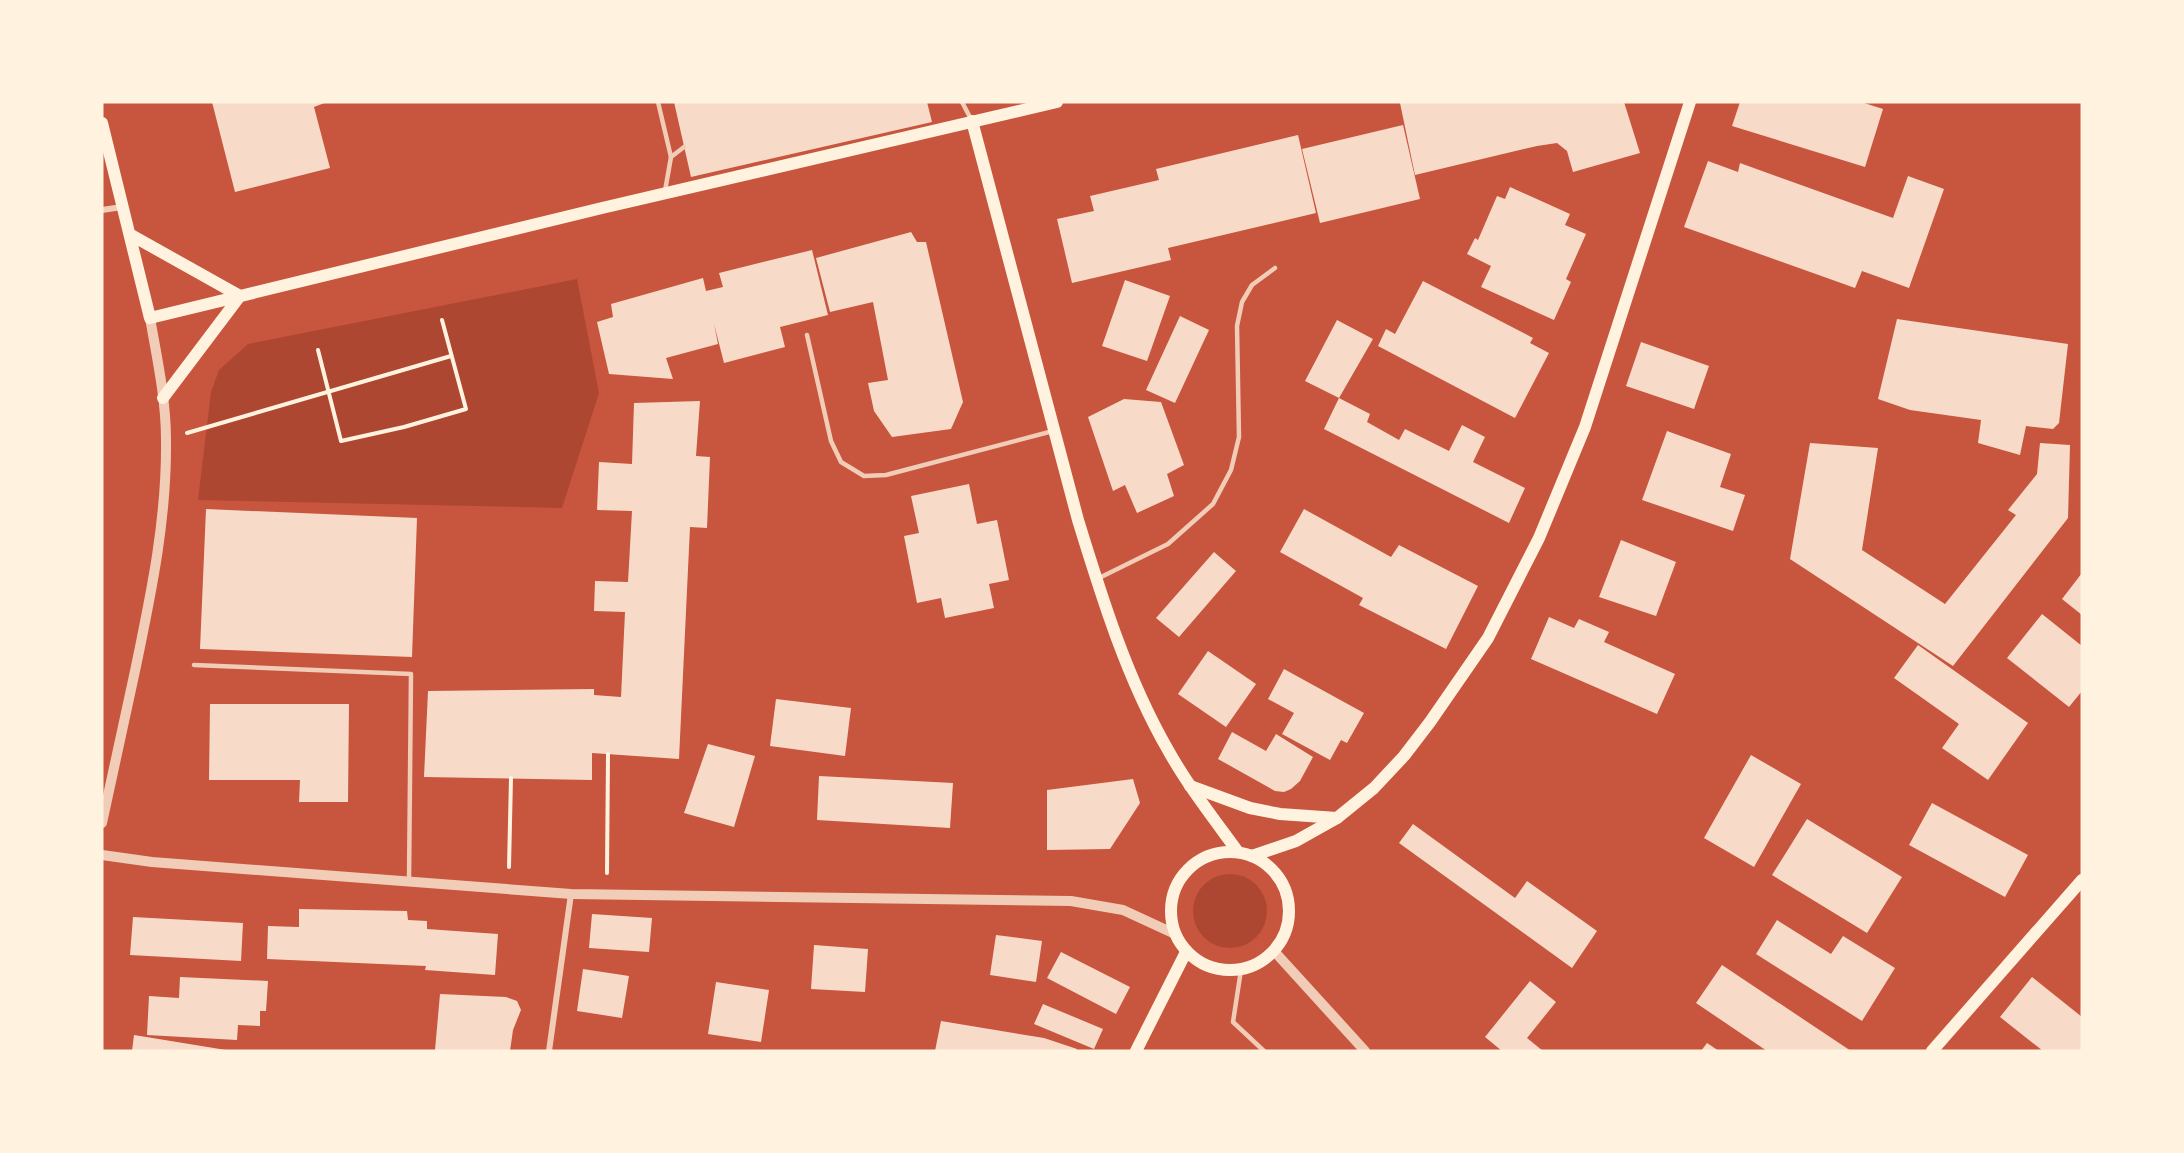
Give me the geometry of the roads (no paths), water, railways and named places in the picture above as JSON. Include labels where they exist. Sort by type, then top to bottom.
[{"type":"main road","points":[[102,123],[150,318],[665,193],[1057,102]]},
{"type":"main road","points":[[1252,856],[1296,841],[1336,818],[1374,788],[1431,722],[1488,638],[1539,538],[1585,427],[1690,102]]},
{"type":"main road","points":[[972,121],[1078,520],[1127,662],[1168,750],[1190,786],[1238,852]]},
{"type":"main road","points":[[131,236],[240,296]]},
{"type":"main road","points":[[164,398],[240,296]]},
{"type":"main road","points":[[1190,786],[1250,808],[1336,818]]},
{"type":"main road","points":[[1238,852],[1252,856],[1265,863],[1276,873],[1287,895],[1289,918],[1286,930],[1274,951],[1253,966],[1241,970],[1211,968],[1186,952],[1175,934],[1171,921],[1172,897],[1183,875],[1202,859],[1214,854],[1238,852]]},
{"type":"main road","points":[[1932,1051],[2082,880]]},
{"type":"main road","points":[[1137,1051],[1186,952]]},
{"type":"street","points":[[102,210],[124,207]]},
{"type":"street","points":[[102,823],[147,614],[159,551],[165,494],[164,398],[150,318]]},
{"type":"street","points":[[102,855],[152,862],[571,894],[1071,901],[1123,910],[1175,934]]},
{"type":"street","points":[[549,1051],[571,894]]},
{"type":"street","points":[[1274,951],[1365,1051]]},
{"type":"lane","points":[[658,102],[671,157],[665,193]]},
{"type":"lane","points":[[962,102],[972,121]]},
{"type":"lane","points":[[671,157],[684,147]]},
{"type":"lane","points":[[1097,579],[1168,544],[1213,504],[1231,470],[1239,437],[1237,326],[1242,302],[1252,285],[1275,268]]},
{"type":"lane","points":[[807,335],[831,441],[841,462],[864,476],[886,475],[1055,430]]},
{"type":"lane","points":[[194,665],[411,674],[409,881]]},
{"type":"lane","points":[[1241,970],[1233,1022],[1264,1051]]}]
